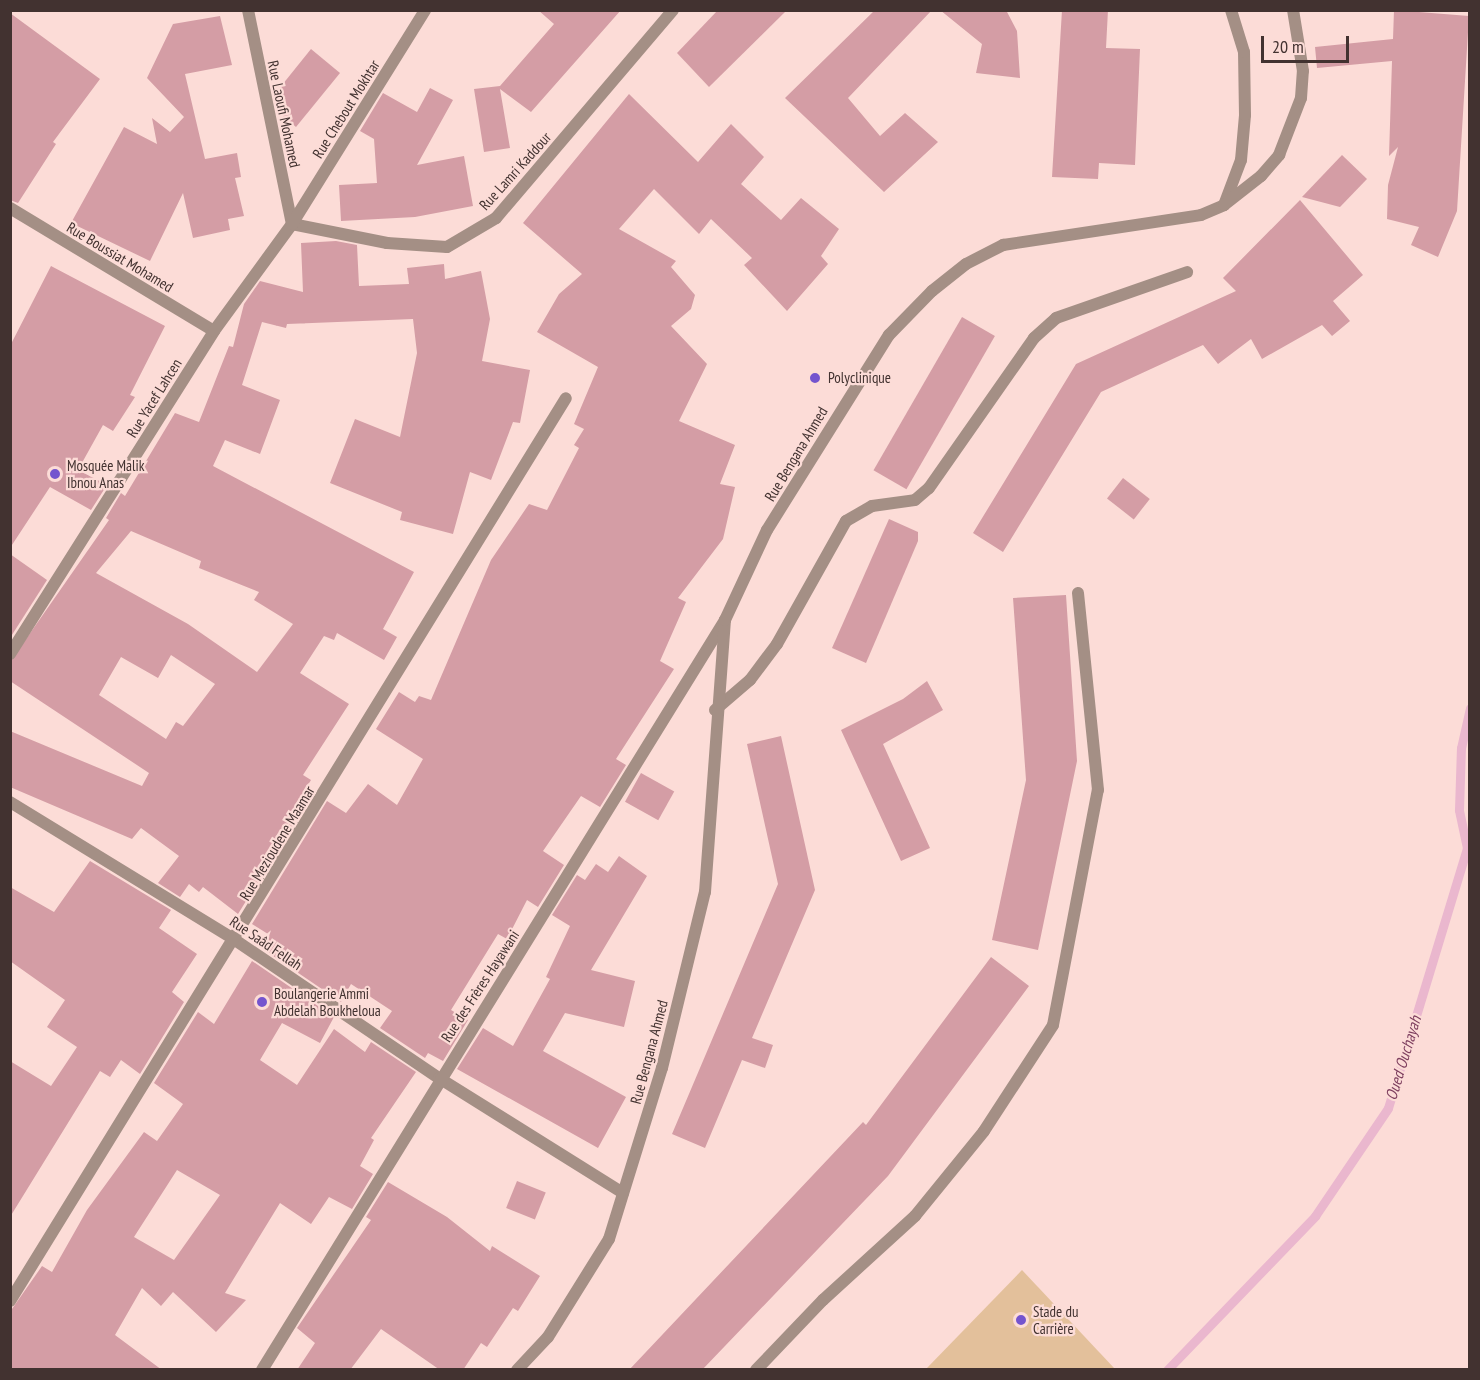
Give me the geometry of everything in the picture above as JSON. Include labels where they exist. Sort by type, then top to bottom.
[{"type":"street","name":"Rue Laoufi Mohamed","points":[[248,10],[292,224]]},
{"type":"street","name":"Rue Chebout Mokhtar","points":[[292,224],[425,10]]},
{"type":"street","name":"Rue Lamri Kaddour","points":[[292,224],[387,243],[447,247],[496,218],[673,10]]},
{"type":"street","points":[[1224,206],[1240,160],[1246,104],[1244,52],[1231,10]]},
{"type":"street","name":"Rue Bengana Ahmed","points":[[517,1370],[548,1337],[609,1239],[662,1068],[705,892],[715,710],[725,620],[767,530],[862,373],[889,335],[932,291],[966,264],[1003,245],[1181,219],[1224,206],[1261,176],[1294,124],[1303,71],[1293,10]]},
{"type":"street","name":"Rue Boussiat Mohamed","points":[[10,208],[214,331]]},
{"type":"street","name":"Rue Yacef Lahcen","points":[[10,654],[214,331],[292,224]]},
{"type":"street","points":[[715,710],[750,680],[777,644],[846,521],[872,506],[915,500],[929,488],[1041,331],[1056,318],[1094,302],[1186,272]]},
{"type":"street","name":"Rue Mezioudene Maamar","points":[[10,1301],[235,940],[566,398]]},
{"type":"street","points":[[756,1370],[823,1300],[915,1216],[984,1131],[1053,1025],[1098,790],[1078,593]]},
{"type":"street","name":"Rue des Frères Hayawani","points":[[262,1370],[439,1078],[665,723],[725,620]]},
{"type":"street","name":"Rue Saâd Fellah","points":[[10,802],[235,940],[439,1078],[623,1193]]},
{"type":"shaded area","name":"Stade du Carrière","points":[[1022,1270],[1115,1369],[926,1369]]},
{"type":"building","points":[[538,10],[621,10],[531,112],[500,89],[510,148],[484,152],[474,89],[500,86],[554,24]]},
{"type":"building","points":[[718,10],[787,10],[709,87],[677,53]]},
{"type":"building","points":[[875,10],[932,10],[848,98],[880,136],[905,113],[938,142],[884,192],[785,98]]},
{"type":"building","points":[[940,10],[1006,10],[1017,31],[1020,78],[976,73],[982,44]]},
{"type":"building","points":[[1062,10],[1108,10],[1106,48],[1140,49],[1135,165],[1099,163],[1098,179],[1052,177]]},
{"type":"building","points":[[1394,10],[1469,16],[1457,211],[1438,257],[1411,245],[1419,227],[1387,219],[1388,185],[1398,147],[1389,156],[1392,61],[1317,68],[1315,47],[1393,39]]},
{"type":"building","points":[[10,13],[100,79],[53,142],[56,144],[18,203],[10,200]]},
{"type":"building","points":[[220,16],[232,65],[185,74],[205,159],[237,153],[241,177],[235,178],[244,216],[228,219],[230,230],[193,238],[183,193],[150,261],[71,223],[124,127],[157,144],[152,118],[170,132],[184,117],[147,78],[173,24]]},
{"type":"building","points":[[311,49],[340,73],[296,127],[277,111],[274,95]]},
{"type":"building","points":[[430,88],[453,100],[417,165],[464,156],[473,206],[415,217],[341,221],[339,185],[377,183],[374,139],[360,131],[383,93],[417,112]]},
{"type":"building","points":[[629,94],[698,162],[731,124],[764,157],[741,184],[781,220],[801,198],[839,229],[821,256],[828,264],[787,311],[744,265],[752,258],[711,219],[699,234],[654,189],[619,229],[676,261],[671,267],[695,295],[691,309],[671,326],[707,364],[679,421],[735,445],[720,484],[735,487],[723,539],[678,598],[686,602],[660,661],[674,669],[616,759],[626,765],[600,807],[581,796],[543,851],[564,865],[538,907],[527,900],[507,939],[498,934],[451,1010],[468,1020],[443,1061],[428,1053],[425,1058],[380,1028],[392,1011],[351,984],[341,1002],[260,947],[268,934],[252,924],[327,801],[346,813],[368,784],[397,805],[423,759],[376,729],[399,692],[415,702],[419,696],[431,700],[491,560],[529,504],[547,510],[579,448],[574,445],[584,429],[574,424],[598,367],[537,332],[559,294],[582,274],[523,223]]},
{"type":"building","points":[[1342,155],[1367,179],[1340,207],[1302,197]]},
{"type":"building","points":[[1300,200],[1363,275],[1333,301],[1350,321],[1332,336],[1322,325],[1262,359],[1251,339],[1218,364],[1203,345],[1101,392],[1003,552],[973,533],[1076,364],[1236,291],[1223,278]]},
{"type":"building","points":[[336,241],[357,245],[359,286],[409,284],[407,268],[444,264],[445,279],[481,271],[490,319],[482,361],[530,370],[520,423],[513,422],[491,480],[470,472],[453,534],[400,520],[402,512],[330,483],[355,419],[400,437],[417,353],[413,319],[287,324],[286,328],[262,322],[242,385],[280,400],[260,454],[225,440],[213,466],[414,572],[383,629],[397,637],[384,660],[337,633],[334,640],[324,636],[300,673],[349,704],[303,775],[311,780],[306,788],[313,793],[238,914],[203,887],[199,892],[189,884],[180,897],[158,883],[179,856],[141,828],[132,839],[10,787],[10,731],[142,786],[149,773],[10,681],[10,662],[109,520],[106,518],[121,493],[125,496],[175,413],[199,422],[229,346],[233,347],[244,304],[260,281],[303,292],[301,243]],"holes":[[[131,531],[201,561],[199,568],[259,592],[254,600],[293,624],[257,672],[188,624],[96,573]],[[171,655],[215,684],[183,726],[176,722],[166,739],[99,695],[121,657],[158,678]]]},
{"type":"building","points":[[51,266],[165,326],[130,395],[135,397],[113,431],[103,425],[78,470],[107,485],[91,510],[50,487],[10,548],[10,346]]},
{"type":"building","points":[[962,317],[995,336],[906,489],[874,470]]},
{"type":"building","points":[[1123,478],[1150,499],[1134,519],[1107,498]]},
{"type":"building","points":[[889,519],[918,532],[918,541],[866,663],[832,648]]},
{"type":"building","points":[[10,554],[47,580],[10,638]]},
{"type":"building","points":[[1066,595],[1077,761],[1038,950],[992,940],[1026,780],[1013,598]]},
{"type":"building","points":[[927,681],[943,710],[883,744],[930,848],[901,861],[841,730],[903,699]]},
{"type":"building","points":[[781,736],[815,890],[752,1038],[773,1045],[765,1068],[742,1060],[705,1148],[672,1134],[778,884],[747,744]]},
{"type":"building","points":[[641,773],[674,791],[658,820],[625,802]]},
{"type":"building","points":[[619,856],[647,876],[591,970],[635,981],[624,1027],[565,1013],[543,1051],[626,1097],[598,1148],[457,1069],[483,1028],[513,1046],[550,979],[546,977],[570,926],[552,915],[577,875],[585,880],[596,864],[608,872]]},
{"type":"building","points":[[90,861],[171,910],[159,928],[197,954],[172,992],[184,1002],[140,1074],[121,1060],[110,1077],[100,1071],[10,1217],[10,1061],[51,1086],[77,1047],[47,1027],[65,1000],[10,961],[10,887],[54,912]]},
{"type":"building","points":[[991,957],[1029,986],[888,1176],[702,1370],[629,1370],[863,1122],[866,1125]]},
{"type":"building","points":[[252,961],[334,1017],[320,1043],[282,1023],[260,1060],[297,1085],[334,1029],[365,1052],[371,1042],[416,1072],[371,1138],[374,1140],[360,1166],[373,1174],[352,1209],[329,1197],[311,1224],[280,1203],[225,1293],[246,1300],[216,1332],[173,1292],[161,1306],[142,1288],[115,1335],[162,1370],[10,1370],[12,1309],[42,1266],[52,1272],[87,1210],[144,1132],[157,1141],[183,1104],[154,1083],[198,1012],[214,1024]],"holes":[[[177,1170],[220,1195],[174,1260],[134,1237]]]},
{"type":"building","points":[[517,1181],[546,1193],[535,1220],[506,1208]]},
{"type":"building","points":[[388,1182],[447,1217],[490,1251],[492,1246],[540,1276],[518,1311],[513,1308],[487,1347],[481,1343],[463,1370],[440,1370],[381,1329],[350,1370],[297,1370],[315,1343],[297,1328],[371,1220],[366,1217]]},
{"type":"waterway","name":"Oued Ouchayah","points":[[1167,1370],[1315,1216],[1388,1108],[1467,848],[1459,810],[1461,748],[1470,708]]},
{"type":"place","name":"Polyclinique","points":[[815,378]]},
{"type":"place","name":"Mosquée Malik Ibnou Anas","points":[[55,474]]},
{"type":"place","name":"Boulangerie Ammi Abdelah Boukheloua","points":[[262,1002]]},
{"type":"place","name":"Stade du Carrière","points":[[1021,1320]]}]
